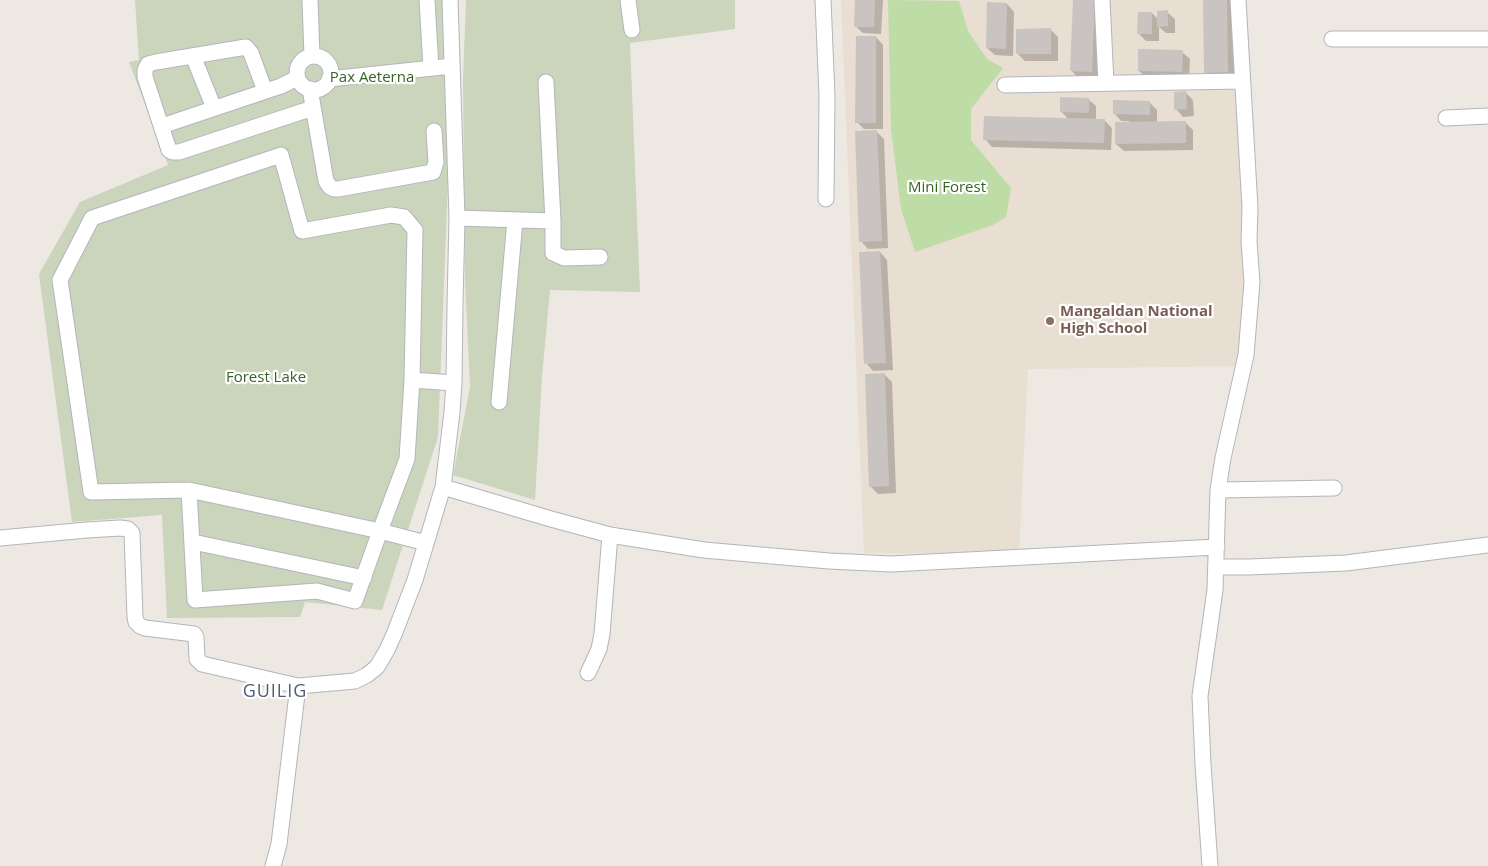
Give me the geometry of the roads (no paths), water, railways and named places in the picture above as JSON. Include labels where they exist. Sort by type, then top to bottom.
[{"type":"street","points":[[310,0],[312,56]]},
{"type":"street","points":[[427,0],[430,68]]},
{"type":"street","points":[[0,538],[87,530],[128,529],[132,533],[136,622],[145,628],[194,634],[196,637],[197,659],[202,664],[298,686],[355,681],[367,676],[377,667],[395,632],[415,580],[443,487],[452,412],[456,218],[450,0]]},
{"type":"street","points":[[628,0],[632,30]]},
{"type":"street","points":[[823,0],[827,96],[826,199]]},
{"type":"street","points":[[1102,0],[1106,83]]},
{"type":"street","points":[[1210,866],[1201,739],[1200,696],[1215,590],[1218,490],[1223,458],[1246,355],[1252,282],[1249,241],[1250,208],[1238,0]]},
{"type":"street","points":[[1332,39],[1488,39]]},
{"type":"street","points":[[265,91],[249,49],[246,47],[148,64],[145,68],[145,77],[169,150],[176,153],[313,108]]},
{"type":"street","points":[[192,56],[214,108]]},
{"type":"street","points":[[312,56],[318,56],[328,62],[331,74],[326,85],[310,90],[300,83],[297,78],[297,72],[301,61],[306,57],[312,56]]},
{"type":"street","points":[[329,79],[452,66]]},
{"type":"street","points":[[162,126],[265,91],[297,78]]},
{"type":"street","points":[[1005,85],[1242,81]]},
{"type":"street","points":[[546,82],[553,253],[564,258],[600,257]]},
{"type":"street","points":[[310,90],[326,181],[334,189],[433,172],[436,162],[434,131]]},
{"type":"street","points":[[1446,118],[1488,116]]},
{"type":"street","points":[[189,490],[195,600],[317,591],[355,601],[364,578],[380,531],[407,458],[412,380],[415,230],[404,217],[391,215],[302,231],[281,155],[92,218],[60,280],[91,492],[189,490],[380,531],[426,543]]},
{"type":"street","points":[[456,218],[553,221]]},
{"type":"street","points":[[499,402],[515,220]]},
{"type":"street","points":[[412,380],[454,383]]},
{"type":"street","points":[[443,487],[610,535],[704,550],[891,564],[1216,547]]},
{"type":"street","points":[[1218,490],[1334,488]]},
{"type":"street","points":[[588,673],[599,649],[602,634],[610,535]]},
{"type":"street","points":[[193,542],[364,578]]},
{"type":"street","points":[[1216,567],[1346,563],[1488,545]]},
{"type":"street","points":[[273,866],[280,834],[298,686]]},
{"type":"place","name":"Mangaldan National High School","points":[[1050,321]]},
{"type":"district","name":"GUILIG","points":[[275,692]]},
{"type":"park label","name":"Pax Aeterna","points":[[372,78]]},
{"type":"park label","name":"Mini Forest","points":[[947,188]]},
{"type":"park label","name":"Forest Lake","points":[[266,378]]}]
